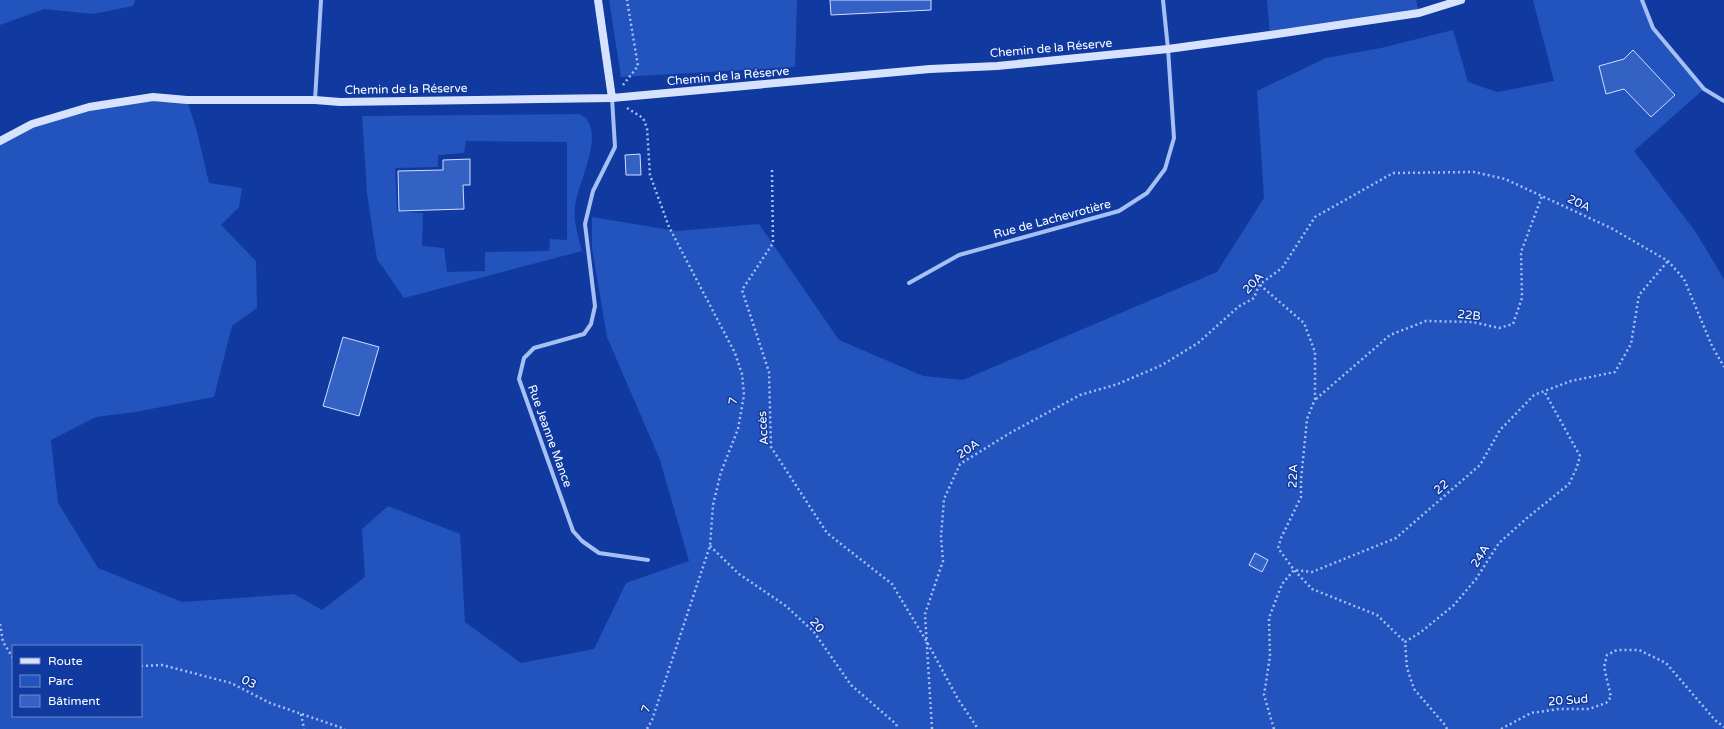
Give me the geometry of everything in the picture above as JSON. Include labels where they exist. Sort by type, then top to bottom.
[{"type":"street","points":[[315,100],[321,0]]},
{"type":"street","points":[[598,0],[612,98]]},
{"type":"street","name":"Rue de Lachevrotière","points":[[909,283],[959,255],[1119,211],[1147,193],[1165,169],[1174,138],[1163,0]]},
{"type":"street","name":"Chemin de la Réserve","points":[[0,141],[32,124],[89,107],[153,97],[187,100],[315,100],[340,102],[612,98],[930,69],[997,66],[1168,49],[1419,13],[1461,0]]},
{"type":"street","points":[[1642,0],[1652,28],[1704,89],[1724,101]]},
{"type":"street","name":"Rue Jeanne Mance","points":[[612,98],[615,147],[593,191],[585,224],[595,306],[592,324],[584,334],[534,348],[524,358],[518,378],[573,531],[582,541],[599,553],[648,560]]},
{"type":"path","points":[[612,98],[638,66],[627,0]]},
{"type":"path","name":"7","points":[[612,98],[643,118],[647,128],[650,175],[669,227],[734,352],[742,374],[744,395],[738,429],[721,472],[713,505],[710,546],[652,720],[647,729]]},
{"type":"path","name":"Accès","points":[[772,170],[773,243],[742,290],[769,372],[771,447],[827,532],[892,584],[927,642]]},
{"type":"path","name":"20A","points":[[932,729],[925,614],[943,561],[942,537],[944,499],[960,464],[1010,433],[1080,395],[1118,384],[1162,364],[1198,343],[1238,307],[1254,298],[1259,285],[1282,268],[1315,217],[1393,173],[1474,172],[1505,179],[1611,228],[1668,261],[1684,279],[1712,346],[1724,367]]},
{"type":"path","name":"22B","points":[[1315,399],[1390,335],[1426,321],[1473,322],[1500,328],[1513,324],[1522,298],[1521,252],[1542,196]]},
{"type":"path","name":"22","points":[[1294,570],[1312,572],[1396,538],[1480,465],[1500,430],[1534,395],[1571,381],[1615,372],[1631,344],[1639,295],[1668,261]]},
{"type":"path","name":"22A","points":[[1259,285],[1304,323],[1315,352],[1315,399],[1307,419],[1301,480],[1301,497],[1281,538],[1278,548],[1294,570],[1312,589],[1377,615],[1405,642]]},
{"type":"path","name":"24A","points":[[1405,642],[1421,632],[1454,604],[1476,580],[1499,543],[1569,484],[1577,467],[1580,456],[1544,391]]},
{"type":"path","name":"20","points":[[710,546],[739,574],[786,606],[814,632],[850,684],[896,724],[898,729]]},
{"type":"path","points":[[1274,729],[1264,695],[1270,656],[1269,618],[1282,584],[1294,570]]},
{"type":"path","points":[[0,624],[3,642],[12,656]]},
{"type":"path","points":[[927,642],[958,699],[978,729]]},
{"type":"path","points":[[1405,642],[1407,668],[1414,689],[1447,729]]},
{"type":"path","name":"20 Sud","points":[[1501,729],[1531,713],[1559,709],[1589,709],[1606,704],[1611,697],[1604,667],[1607,655],[1617,650],[1639,650],[1666,663],[1715,720],[1724,727]]},
{"type":"path","name":"03","points":[[142,666],[162,665],[231,684],[270,702],[345,729]]},
{"type":"path","points":[[301,713],[304,729]]},
{"type":"green space","points":[[0,0],[135,0],[133,6],[93,14],[44,9],[0,25]]},
{"type":"green space","points":[[609,0],[797,0],[795,67],[621,77]]},
{"type":"green space","points":[[1267,0],[1416,0],[1419,13],[1270,35]]},
{"type":"green space","points":[[1533,0],[1642,0],[1653,28],[1704,89],[1634,151],[1695,231],[1724,279],[1724,729],[0,729],[0,141],[32,124],[89,107],[153,97],[187,100],[197,132],[209,183],[242,188],[239,207],[221,225],[256,261],[257,308],[232,326],[214,397],[135,412],[96,417],[51,440],[58,503],[98,568],[182,602],[294,594],[322,610],[365,577],[362,529],[388,506],[460,534],[465,622],[521,663],[594,649],[626,583],[689,561],[660,460],[607,337],[592,248],[592,217],[677,231],[759,224],[839,340],[923,376],[963,380],[1217,272],[1264,198],[1257,91],[1326,58],[1381,48],[1453,30],[1468,82],[1497,92],[1554,81]]},
{"type":"green space","points":[[580,114],[585,117],[591,128],[591,149],[575,206],[575,223],[582,251],[404,298],[377,259],[367,193],[362,116]],"holes":[[[466,141],[567,142],[567,240],[550,239],[549,251],[485,252],[485,271],[447,272],[444,248],[422,246],[423,213],[397,211],[395,168],[438,167],[438,155],[464,153]]]},
{"type":"building","points":[[830,0],[931,0],[931,10],[831,15]]},
{"type":"building","points":[[1633,50],[1675,95],[1651,117],[1624,89],[1606,94],[1599,66],[1624,59]]},
{"type":"building","points":[[640,154],[641,175],[626,175],[625,155]]},
{"type":"building","points":[[470,159],[470,185],[463,185],[464,209],[399,211],[398,171],[443,170],[443,160]]},
{"type":"building","points":[[343,337],[379,347],[359,416],[323,406]]},
{"type":"building","points":[[1255,553],[1268,560],[1262,572],[1249,565]]}]
